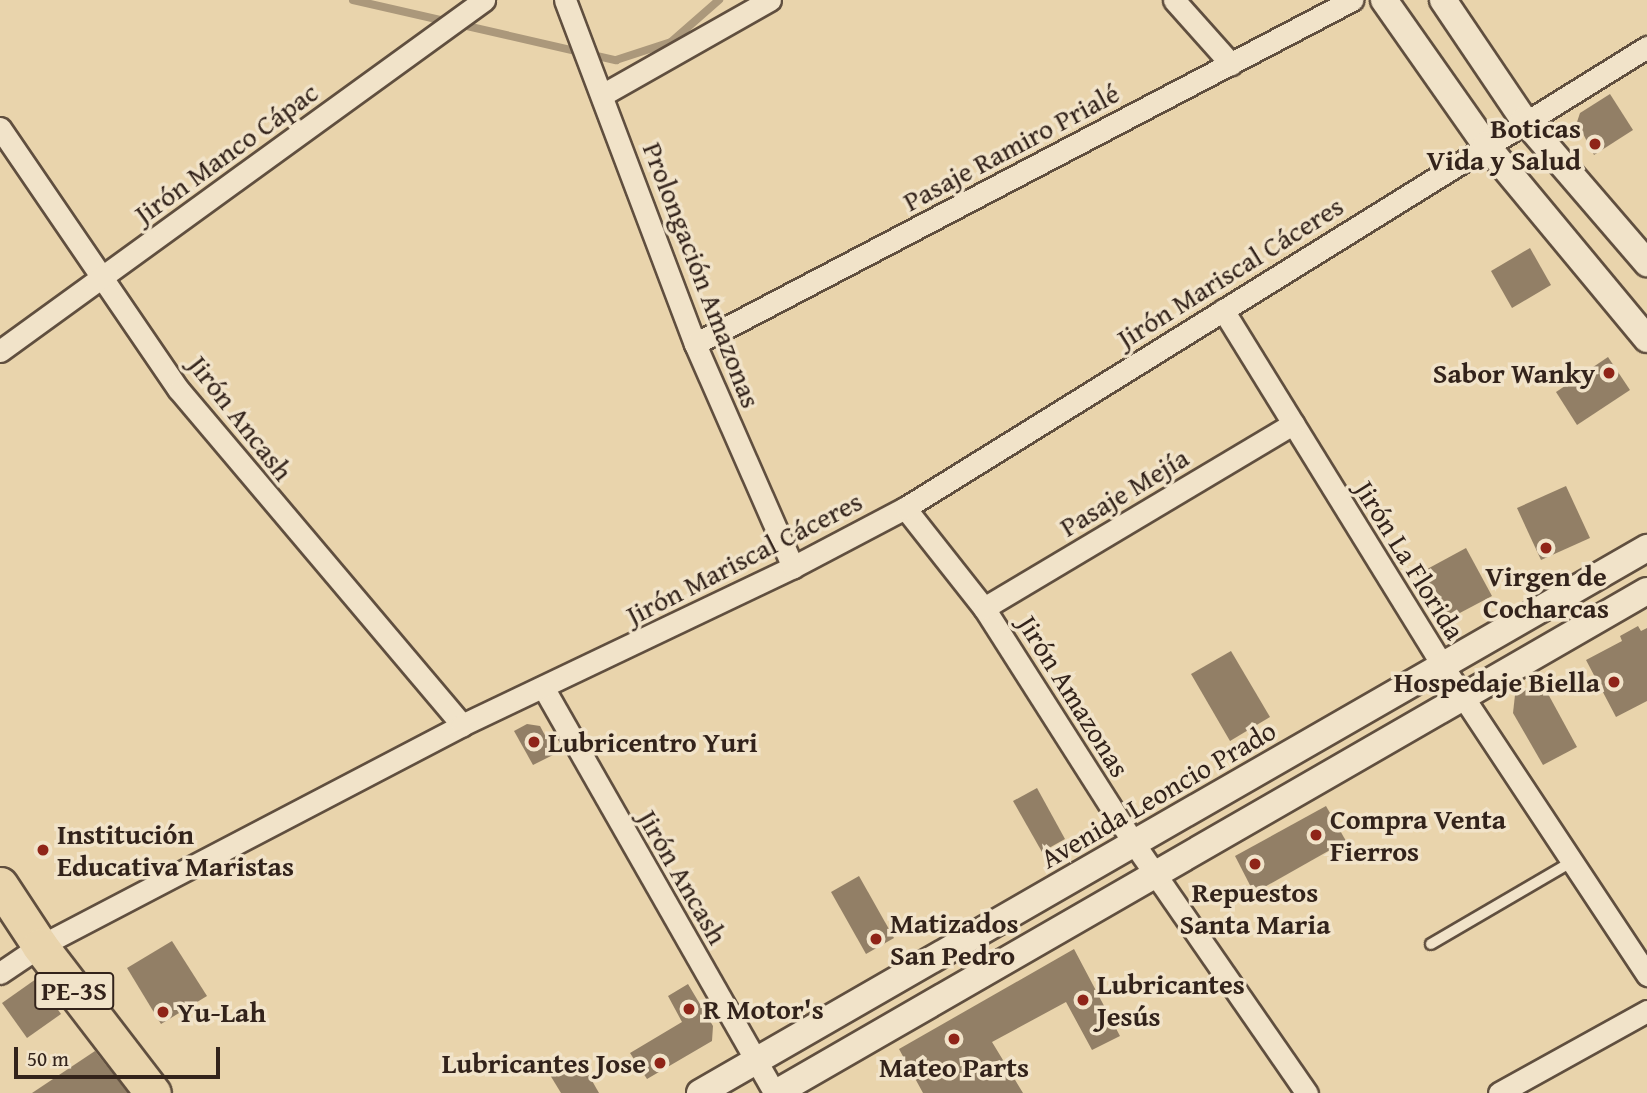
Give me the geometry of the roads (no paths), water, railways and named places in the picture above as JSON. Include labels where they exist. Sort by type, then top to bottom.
[{"type":"highway","name":"PE-3S","points":[[0,885],[40,946],[153,1093]]},
{"type":"street","name":"Prolongación Amazonas","points":[[565,0],[695,344],[793,568]]},
{"type":"street","points":[[601,92],[770,0]]},
{"type":"street","points":[[1174,0],[1231,64]]},
{"type":"street","name":"Pasaje Ramiro Prialé","points":[[695,344],[1352,0]]},
{"type":"street","points":[[1384,0],[1486,145],[1647,339]]},
{"type":"street","points":[[1443,0],[1524,120],[1647,263]]},
{"type":"street","name":"Jirón Manco Cápac","points":[[0,351],[483,1]]},
{"type":"street","name":"Jirón Mariscal Cáceres","points":[[0,973],[40,946],[462,725],[793,568],[905,508],[1524,120],[1647,47]]},
{"type":"street","name":"Jirón Ancash","points":[[0,128],[179,390],[462,725]]},
{"type":"street","name":"Jirón La Florida","points":[[1223,310],[1443,665],[1647,975]]},
{"type":"street","name":"Pasaje Mejía","points":[[984,608],[1293,424]]},
{"type":"street","name":"Jirón Amazonas","points":[[905,508],[984,608],[1135,845],[1307,1093]]},
{"type":"street","name":"Avenida Leoncio Prado","points":[[700,1093],[1647,548]]},
{"type":"street","points":[[776,1093],[1647,591]]},
{"type":"street","name":"Jirón Ancash","points":[[543,687],[776,1093]]},
{"type":"street","points":[[1499,1093],[1647,1011]]},
{"type":"lane","points":[[1431,944],[1573,861]]},
{"type":"waterway","points":[[353,0],[616,60],[671,42],[719,0]]},
{"type":"place","name":"Boticas Vida y Salud","points":[[1595,144]]},
{"type":"place","name":"Sabor Wanky","points":[[1609,373]]},
{"type":"place","name":"Virgen de Cocharcas","points":[[1546,548]]},
{"type":"place","name":"Hospedaje Biella","points":[[1614,682]]},
{"type":"place","name":"Lubricentro Yuri","points":[[534,742]]},
{"type":"place","name":"Compra Venta Fierros","points":[[1316,835]]},
{"type":"place","name":"Institución Educativa Maristas","points":[[43,850]]},
{"type":"place","name":"Repuestos Santa Maria","points":[[1255,864]]},
{"type":"place","name":"Matizados San Pedro","points":[[876,939]]},
{"type":"place","name":"Lubricantes Jesús","points":[[1083,1000]]},
{"type":"place","name":"R Motor's","points":[[689,1009]]},
{"type":"place","name":"Yu-Lah","points":[[163,1012]]},
{"type":"place","name":"Mateo Parts","points":[[954,1039]]},
{"type":"place","name":"Lubricantes Jose","points":[[660,1063]]}]
